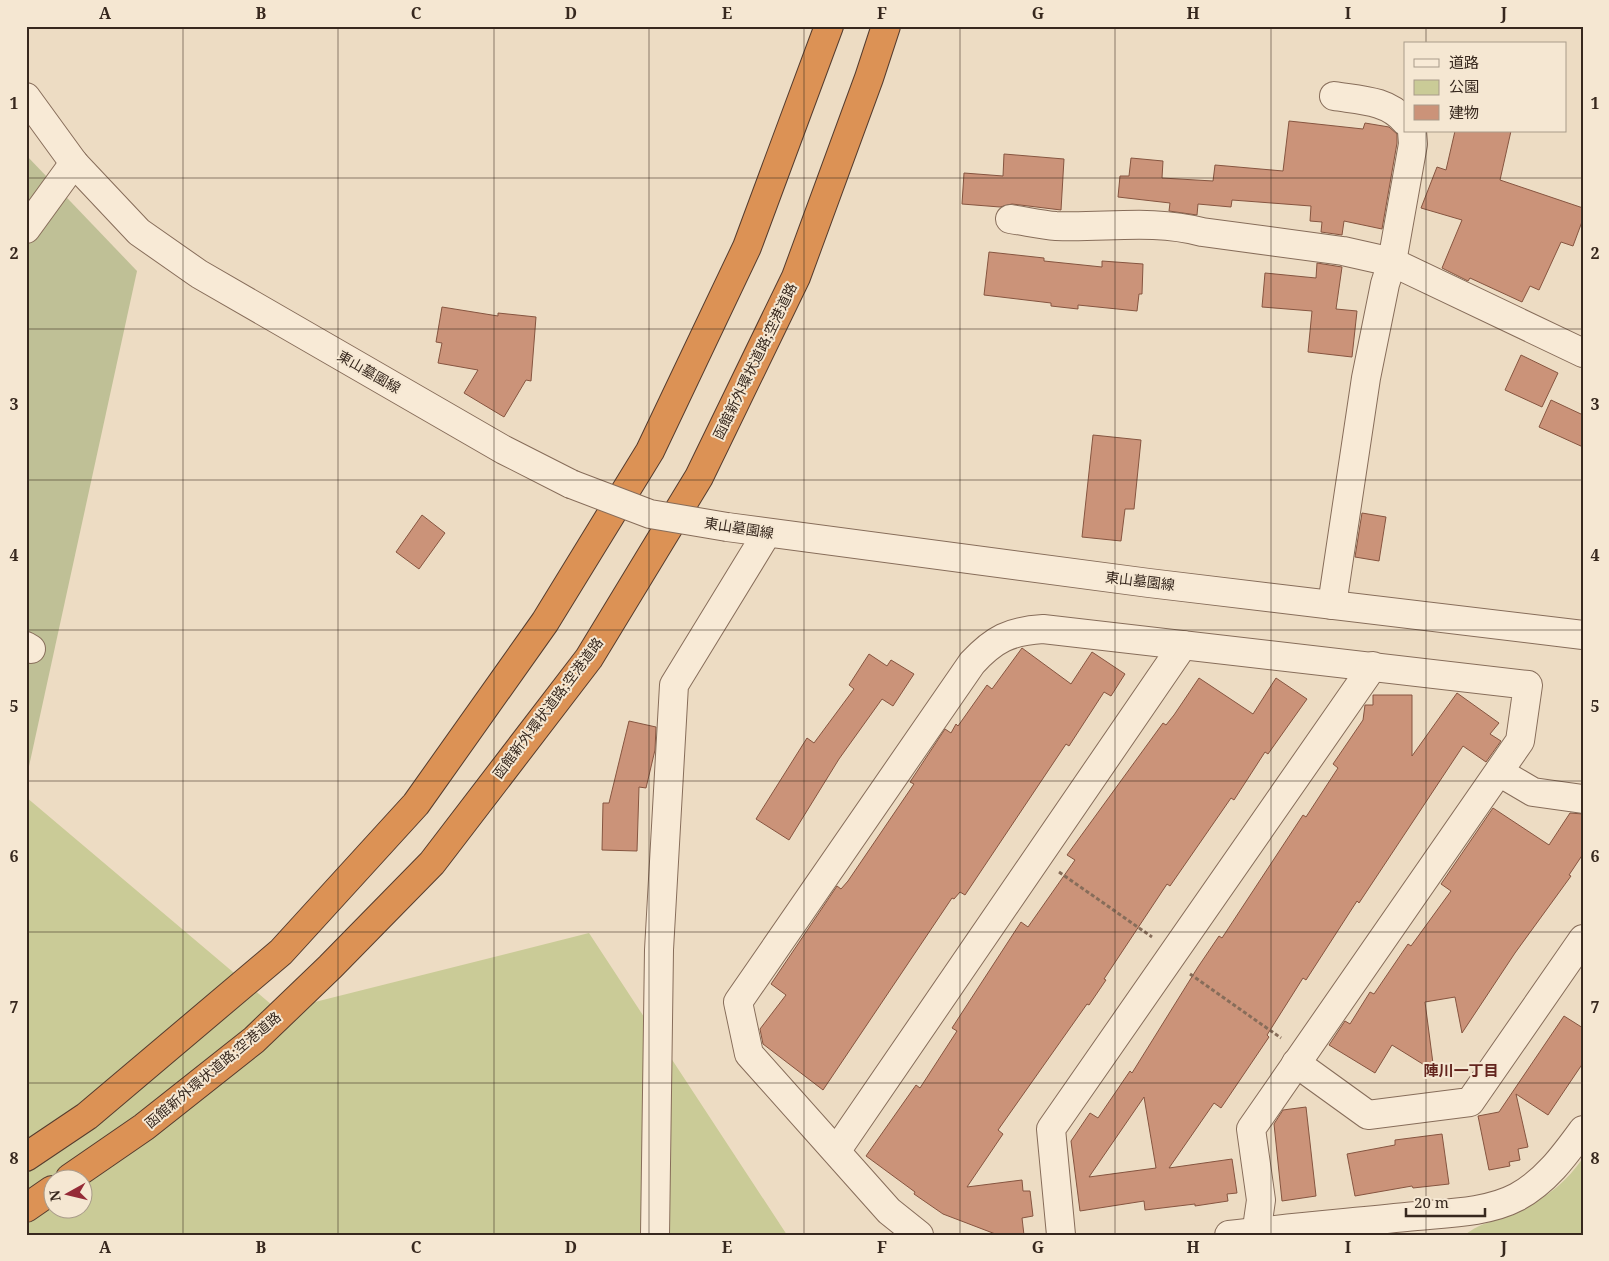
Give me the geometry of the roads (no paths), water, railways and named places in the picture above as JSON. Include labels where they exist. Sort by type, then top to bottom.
[{"type":"highway","points":[[26,1157],[87,1116],[281,952],[416,804],[545,622],[650,451],[747,247],[829,26]]},
{"type":"highway","name":"函館新外環状道路;空港道路","points":[[85,1168],[144,1127],[254,1040],[330,967],[432,863],[589,658],[699,477],[796,277],[869,78],[886,26]]},
{"type":"highway","points":[[26,1208],[42,1197]]},
{"type":"street","points":[[1334,96],[1378,103],[1391,109],[1404,120]]},
{"type":"street","name":"東山墓園線","points":[[26,97],[74,163],[139,232],[199,274],[504,450],[571,484],[650,514],[767,533],[1583,635]]},
{"type":"street","points":[[1332,605],[1366,378],[1385,284],[1392,262],[1413,144],[1412,132]]},
{"type":"street","points":[[26,229],[74,163]]},
{"type":"street","points":[[1010,219],[1055,226],[1145,224],[1183,227],[1202,232],[1343,251],[1392,262],[1583,353]]},
{"type":"street","points":[[655,1235],[659,950],[674,685],[767,533]]},
{"type":"street","points":[[919,1235],[889,1211],[837,1150],[749,1054],[738,1002],[967,671],[988,646],[1006,636],[1023,630],[1043,629],[1528,685],[1520,741],[1250,1129],[1261,1200],[1256,1233]]},
{"type":"street","points":[[837,1150],[1183,645]]},
{"type":"street","points":[[1061,1235],[1051,1129],[1373,666]]},
{"type":"street","points":[[1499,772],[1533,792],[1583,799]]},
{"type":"street","points":[[1300,1058],[1368,1114],[1470,1102],[1583,939]]},
{"type":"street","points":[[1228,1235],[1450,1223],[1518,1196],[1547,1176],[1561,1161],[1583,1130]]},
{"type":"district","name":"陣川一丁目","points":[[1461,1071]]}]
